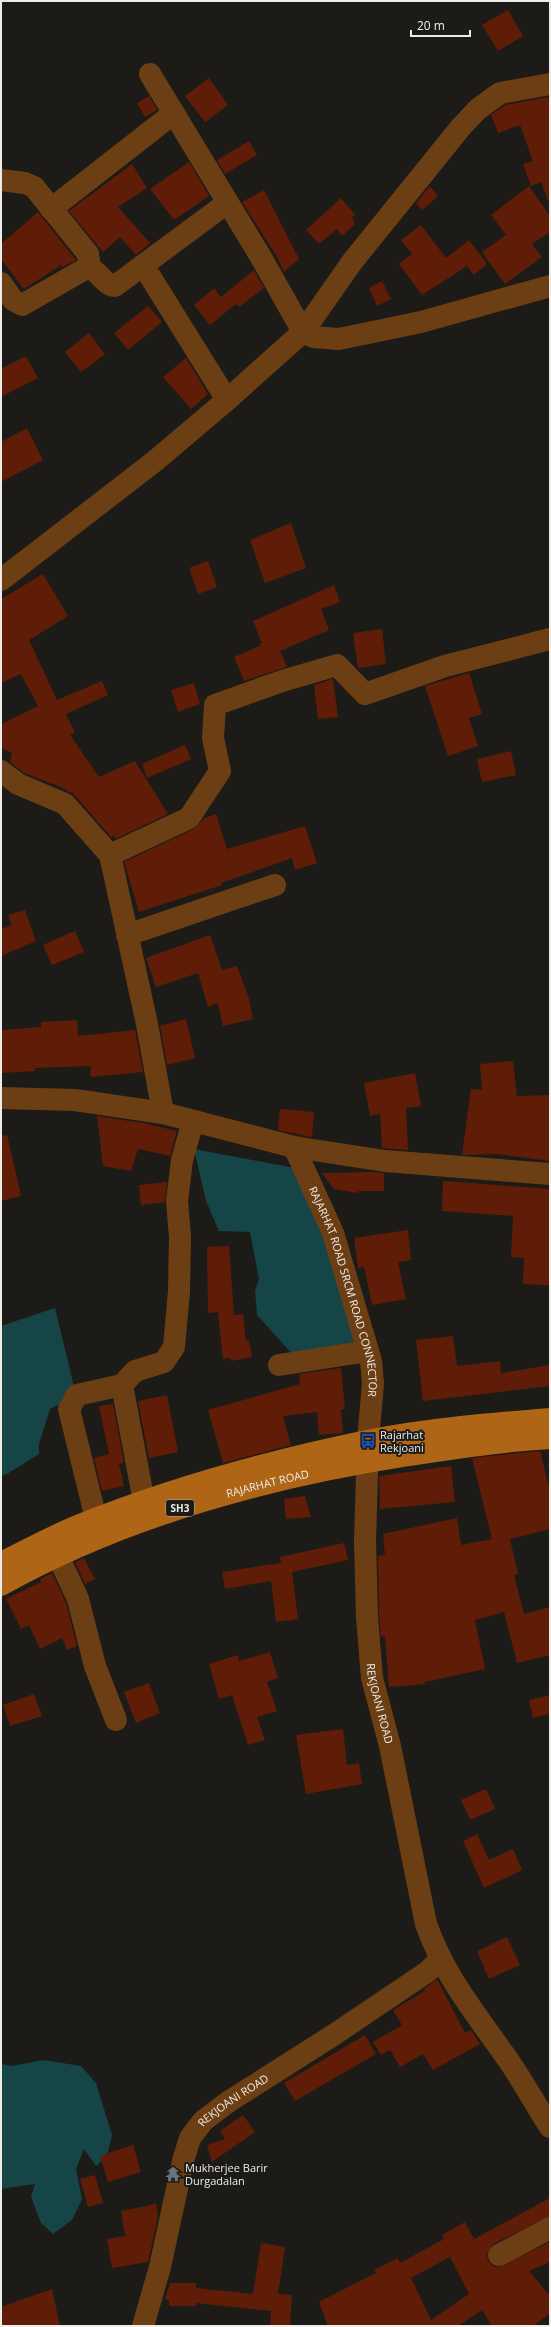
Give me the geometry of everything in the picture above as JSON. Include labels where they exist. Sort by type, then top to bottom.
[{"type":"main road","name":"RAJARHAT ROAD","points":[[1,1563],[96,1519],[227,1475],[368,1451],[493,1442],[549,1436]]},
{"type":"main road","name":"RAJARHAT ROAD","points":[[1,1585],[58,1556],[180,1508],[297,1476],[368,1451]]},
{"type":"street","points":[[150,74],[262,259],[303,332],[313,337],[339,339],[421,322],[550,286]]},
{"type":"street","points":[[4,571],[155,461],[227,400],[303,332],[352,262],[461,127],[478,109],[500,93],[550,84]]},
{"type":"street","points":[[51,209],[174,113]]},
{"type":"street","points":[[1,180],[25,183],[34,187],[88,254],[90,268]]},
{"type":"street","points":[[90,268],[95,270],[108,283],[115,286],[227,203]]},
{"type":"street","points":[[144,265],[227,400]]},
{"type":"street","points":[[1,283],[13,300],[22,305],[90,268]]},
{"type":"street","points":[[110,855],[190,818],[220,771],[213,738],[215,705],[282,681],[337,665],[365,694],[445,666],[550,639]]},
{"type":"street","points":[[1,771],[18,784],[44,793],[65,804],[110,855],[163,1113]]},
{"type":"street","points":[[127,935],[275,885]]},
{"type":"street","points":[[1,1098],[75,1100],[163,1113],[294,1147],[385,1161],[550,1174]]},
{"type":"street","points":[[96,1519],[68,1409],[77,1395],[122,1385],[135,1371],[164,1362],[174,1347],[179,1283],[180,1237],[176,1201],[182,1160],[192,1121]]},
{"type":"street","name":"RAJARHAT ROAD SRCM ROAD CONNECTOR","points":[[294,1147],[333,1233],[368,1351],[373,1383],[368,1451]]},
{"type":"street","points":[[279,1366],[368,1351]]},
{"type":"street","points":[[122,1385],[144,1502]]},
{"type":"street","name":"REKJOANI ROAD","points":[[368,1451],[365,1549],[367,1617],[372,1678],[390,1746],[426,1924],[441,1959],[465,2002],[507,2057],[547,2114]]},
{"type":"street","points":[[58,1556],[78,1599],[95,1666],[116,1720]]},
{"type":"street","name":"REKJOANI ROAD","points":[[143,2326],[160,2267],[183,2161],[190,2138],[203,2121],[228,2102],[332,2036],[414,1981],[441,1959]]},
{"type":"street","points":[[499,2255],[550,2228]]},
{"type":"water","points":[[194,1149],[295,1168],[308,1188],[358,1345],[293,1355],[257,1315],[255,1291],[259,1279],[250,1232],[219,1231],[206,1201]]},
{"type":"water","points":[[55,1308],[76,1395],[50,1409],[39,1444],[39,1454],[7,1474],[1,1476],[1,1326]]},
{"type":"water","points":[[43,2060],[81,2066],[96,2083],[112,2135],[107,2156],[96,2166],[84,2149],[76,2169],[82,2199],[72,2220],[53,2234],[41,2223],[31,2197],[35,2184],[1,2189],[1,2064],[12,2066]]},
{"type":"building","points":[[508,10],[523,36],[498,51],[482,25]]},
{"type":"building","points":[[209,78],[228,105],[205,122],[185,96]]},
{"type":"building","points":[[149,96],[157,110],[145,117],[137,103]]},
{"type":"building","points":[[548,97],[550,103],[550,201],[548,201],[541,182],[531,186],[523,164],[533,161],[520,125],[498,133],[491,115],[505,105]]},
{"type":"building","points":[[249,141],[257,155],[225,174],[217,160]]},
{"type":"building","points":[[189,162],[209,196],[174,220],[150,189]]},
{"type":"building","points":[[132,164],[147,188],[118,207],[150,243],[136,255],[120,237],[103,252],[69,211]]},
{"type":"building","points":[[430,186],[438,196],[422,210],[416,203]]},
{"type":"building","points":[[529,186],[550,216],[550,232],[532,244],[542,257],[505,284],[482,252],[506,235],[491,215]]},
{"type":"building","points":[[264,190],[299,259],[284,272],[276,255],[242,202]]},
{"type":"building","points":[[341,198],[355,215],[352,217],[355,224],[342,236],[337,229],[319,244],[306,230]]},
{"type":"building","points":[[38,212],[76,260],[63,267],[61,265],[24,289],[1,259],[1,244]]},
{"type":"building","points":[[421,225],[446,258],[469,240],[487,264],[474,275],[467,266],[422,295],[399,264],[412,254],[401,240]]},
{"type":"building","points":[[254,270],[264,288],[239,307],[236,304],[210,325],[194,305],[214,288],[221,297]]},
{"type":"building","points":[[382,281],[391,299],[377,306],[369,288]]},
{"type":"building","points":[[148,306],[162,322],[128,350],[114,333]]},
{"type":"building","points":[[89,333],[105,354],[81,372],[65,352]]},
{"type":"building","points":[[26,356],[38,378],[1,397],[1,369]]},
{"type":"building","points":[[186,358],[208,394],[191,409],[163,377]]},
{"type":"building","points":[[27,428],[43,460],[1,482],[1,442]]},
{"type":"building","points":[[291,523],[306,568],[265,583],[250,540]]},
{"type":"building","points":[[208,561],[217,587],[198,594],[189,568]]},
{"type":"building","points":[[43,574],[68,616],[29,640],[57,700],[102,681],[108,695],[66,714],[75,733],[70,735],[99,777],[135,761],[168,814],[115,839],[114,835],[111,837],[72,792],[70,793],[61,787],[24,773],[10,762],[12,753],[1,748],[1,724],[38,706],[21,674],[1,683],[1,599]]},
{"type":"building","points":[[334,585],[340,602],[321,609],[329,630],[280,651],[287,667],[244,681],[234,657],[260,646],[259,644],[262,643],[253,621]]},
{"type":"building","points":[[382,629],[386,664],[358,668],[353,633]]},
{"type":"building","points":[[469,673],[482,714],[469,718],[478,746],[448,756],[425,686]]},
{"type":"building","points":[[333,679],[338,717],[318,719],[314,685]]},
{"type":"building","points":[[194,683],[200,704],[178,712],[171,690]]},
{"type":"building","points":[[185,745],[191,759],[147,778],[142,764]]},
{"type":"building","points":[[511,751],[516,775],[482,782],[477,759]]},
{"type":"building","points":[[216,814],[227,849],[305,826],[317,863],[295,870],[292,858],[221,883],[222,885],[139,912],[124,862],[194,829],[204,818]]},
{"type":"building","points":[[25,910],[36,941],[1,956],[1,929],[12,925],[8,915]]},
{"type":"building","points":[[75,931],[84,952],[52,965],[43,945]]},
{"type":"building","points":[[210,935],[222,970],[237,966],[249,999],[253,1019],[223,1026],[218,1003],[208,1007],[198,973],[156,987],[146,958]]},
{"type":"building","points":[[186,1019],[195,1058],[167,1065],[160,1026]]},
{"type":"building","points":[[77,1020],[78,1036],[135,1030],[143,1072],[91,1077],[90,1066],[35,1068],[35,1071],[1,1073],[1,1030],[41,1027],[41,1022]]},
{"type":"building","points":[[513,1061],[517,1096],[550,1095],[550,1161],[497,1154],[462,1155],[471,1089],[482,1090],[480,1064]]},
{"type":"building","points":[[415,1073],[421,1106],[406,1108],[408,1150],[382,1148],[380,1114],[370,1116],[364,1083]]},
{"type":"building","points":[[280,1109],[314,1112],[312,1137],[278,1130]]},
{"type":"building","points":[[97,1116],[143,1123],[177,1131],[170,1156],[138,1149],[131,1171],[103,1166]]},
{"type":"building","points":[[7,1135],[21,1196],[1,1201],[1,1136]]},
{"type":"building","points":[[322,1173],[384,1173],[384,1191],[358,1191],[358,1193],[334,1189]]},
{"type":"building","points":[[443,1181],[550,1189],[550,1285],[523,1284],[524,1258],[511,1257],[513,1216],[442,1211]]},
{"type":"building","points":[[167,1182],[165,1202],[141,1205],[139,1185]]},
{"type":"building","points":[[408,1230],[411,1260],[398,1262],[406,1299],[372,1305],[364,1267],[358,1268],[354,1238]]},
{"type":"building","points":[[229,1246],[234,1315],[243,1314],[246,1341],[249,1340],[252,1357],[231,1361],[230,1358],[223,1359],[218,1312],[208,1313],[207,1247]]},
{"type":"building","points":[[453,1336],[457,1366],[500,1361],[501,1373],[550,1365],[550,1386],[423,1401],[416,1340]]},
{"type":"building","points":[[341,1368],[345,1409],[341,1409],[343,1433],[319,1435],[317,1412],[283,1416],[291,1445],[223,1463],[208,1410],[300,1384],[299,1374]]},
{"type":"building","points":[[167,1395],[178,1452],[149,1458],[138,1401]]},
{"type":"building","points":[[113,1404],[124,1463],[119,1464],[124,1486],[102,1491],[94,1458],[109,1454],[99,1406]]},
{"type":"building","points":[[540,1451],[550,1492],[550,1529],[510,1539],[518,1574],[514,1575],[524,1614],[550,1607],[550,1655],[517,1663],[504,1612],[475,1620],[485,1669],[425,1682],[425,1684],[389,1687],[385,1636],[381,1637],[379,1616],[378,1556],[385,1555],[383,1534],[457,1518],[461,1545],[492,1539],[472,1458]]},
{"type":"building","points":[[451,1466],[455,1502],[380,1509],[379,1476]]},
{"type":"building","points":[[305,1496],[311,1517],[286,1519],[284,1499]]},
{"type":"building","points":[[344,1543],[348,1560],[292,1572],[298,1619],[276,1622],[271,1581],[225,1589],[222,1572],[281,1563],[280,1557]]},
{"type":"building","points":[[84,1558],[95,1579],[85,1584],[75,1562]]},
{"type":"building","points":[[52,1573],[66,1603],[77,1646],[67,1650],[62,1638],[40,1649],[29,1625],[21,1629],[6,1599],[41,1582],[40,1579]]},
{"type":"building","points":[[270,1652],[278,1678],[267,1682],[277,1711],[257,1717],[265,1740],[248,1745],[232,1695],[219,1699],[209,1664],[238,1655],[239,1661]]},
{"type":"building","points":[[149,1683],[160,1713],[136,1723],[124,1692]]},
{"type":"building","points":[[34,1694],[42,1716],[10,1726],[3,1705]]},
{"type":"building","points":[[550,1695],[550,1714],[533,1718],[529,1700]]},
{"type":"building","points":[[343,1729],[347,1765],[359,1763],[362,1784],[306,1794],[296,1735]]},
{"type":"building","points":[[486,1789],[495,1809],[470,1820],[461,1800]]},
{"type":"building","points":[[477,1834],[489,1860],[513,1849],[522,1870],[484,1888],[463,1841]]},
{"type":"building","points":[[507,1937],[520,1965],[489,1979],[477,1951]]},
{"type":"building","points":[[437,1979],[465,2033],[471,2030],[480,2044],[433,2070],[423,2054],[400,2067],[390,2050],[381,2055],[373,2042],[402,2025],[393,2010],[425,1991],[424,1989]]},
{"type":"building","points":[[365,2035],[376,2054],[295,2101],[284,2083]]},
{"type":"building","points":[[243,2115],[255,2132],[212,2162],[207,2145],[225,2139],[220,2131]]},
{"type":"building","points":[[133,2145],[141,2172],[108,2182],[100,2156]]},
{"type":"building","points":[[95,2175],[103,2203],[88,2207],[80,2179]]},
{"type":"building","points":[[550,2198],[550,2216],[493,2244],[487,2254],[488,2261],[493,2266],[499,2267],[550,2242],[550,2262],[529,2271],[550,2296],[550,2313],[534,2326],[492,2326],[482,2310],[458,2326],[328,2326],[319,2302],[376,2273],[374,2270],[398,2258],[400,2263],[444,2239],[442,2235],[465,2222],[474,2239]],"holes":[[[450,2257],[469,2294],[431,2320],[411,2278]]]},
{"type":"building","points":[[156,2204],[158,2216],[148,2262],[112,2268],[107,2239],[125,2236],[121,2211]]},
{"type":"building","points":[[261,2243],[285,2247],[278,2294],[292,2295],[290,2326],[270,2326],[271,2311],[196,2303],[196,2306],[169,2306],[169,2300],[165,2299],[170,2283],[196,2283],[196,2288],[253,2294]]},
{"type":"building","points":[[52,2289],[60,2326],[1,2326],[1,2307]]},
{"type":"place","name":"Rajarhat Rekjoani","points":[[368,1441]]},
{"type":"place","name":"Mukherjee Barir Durgadalan","points":[[173,2174]]}]
